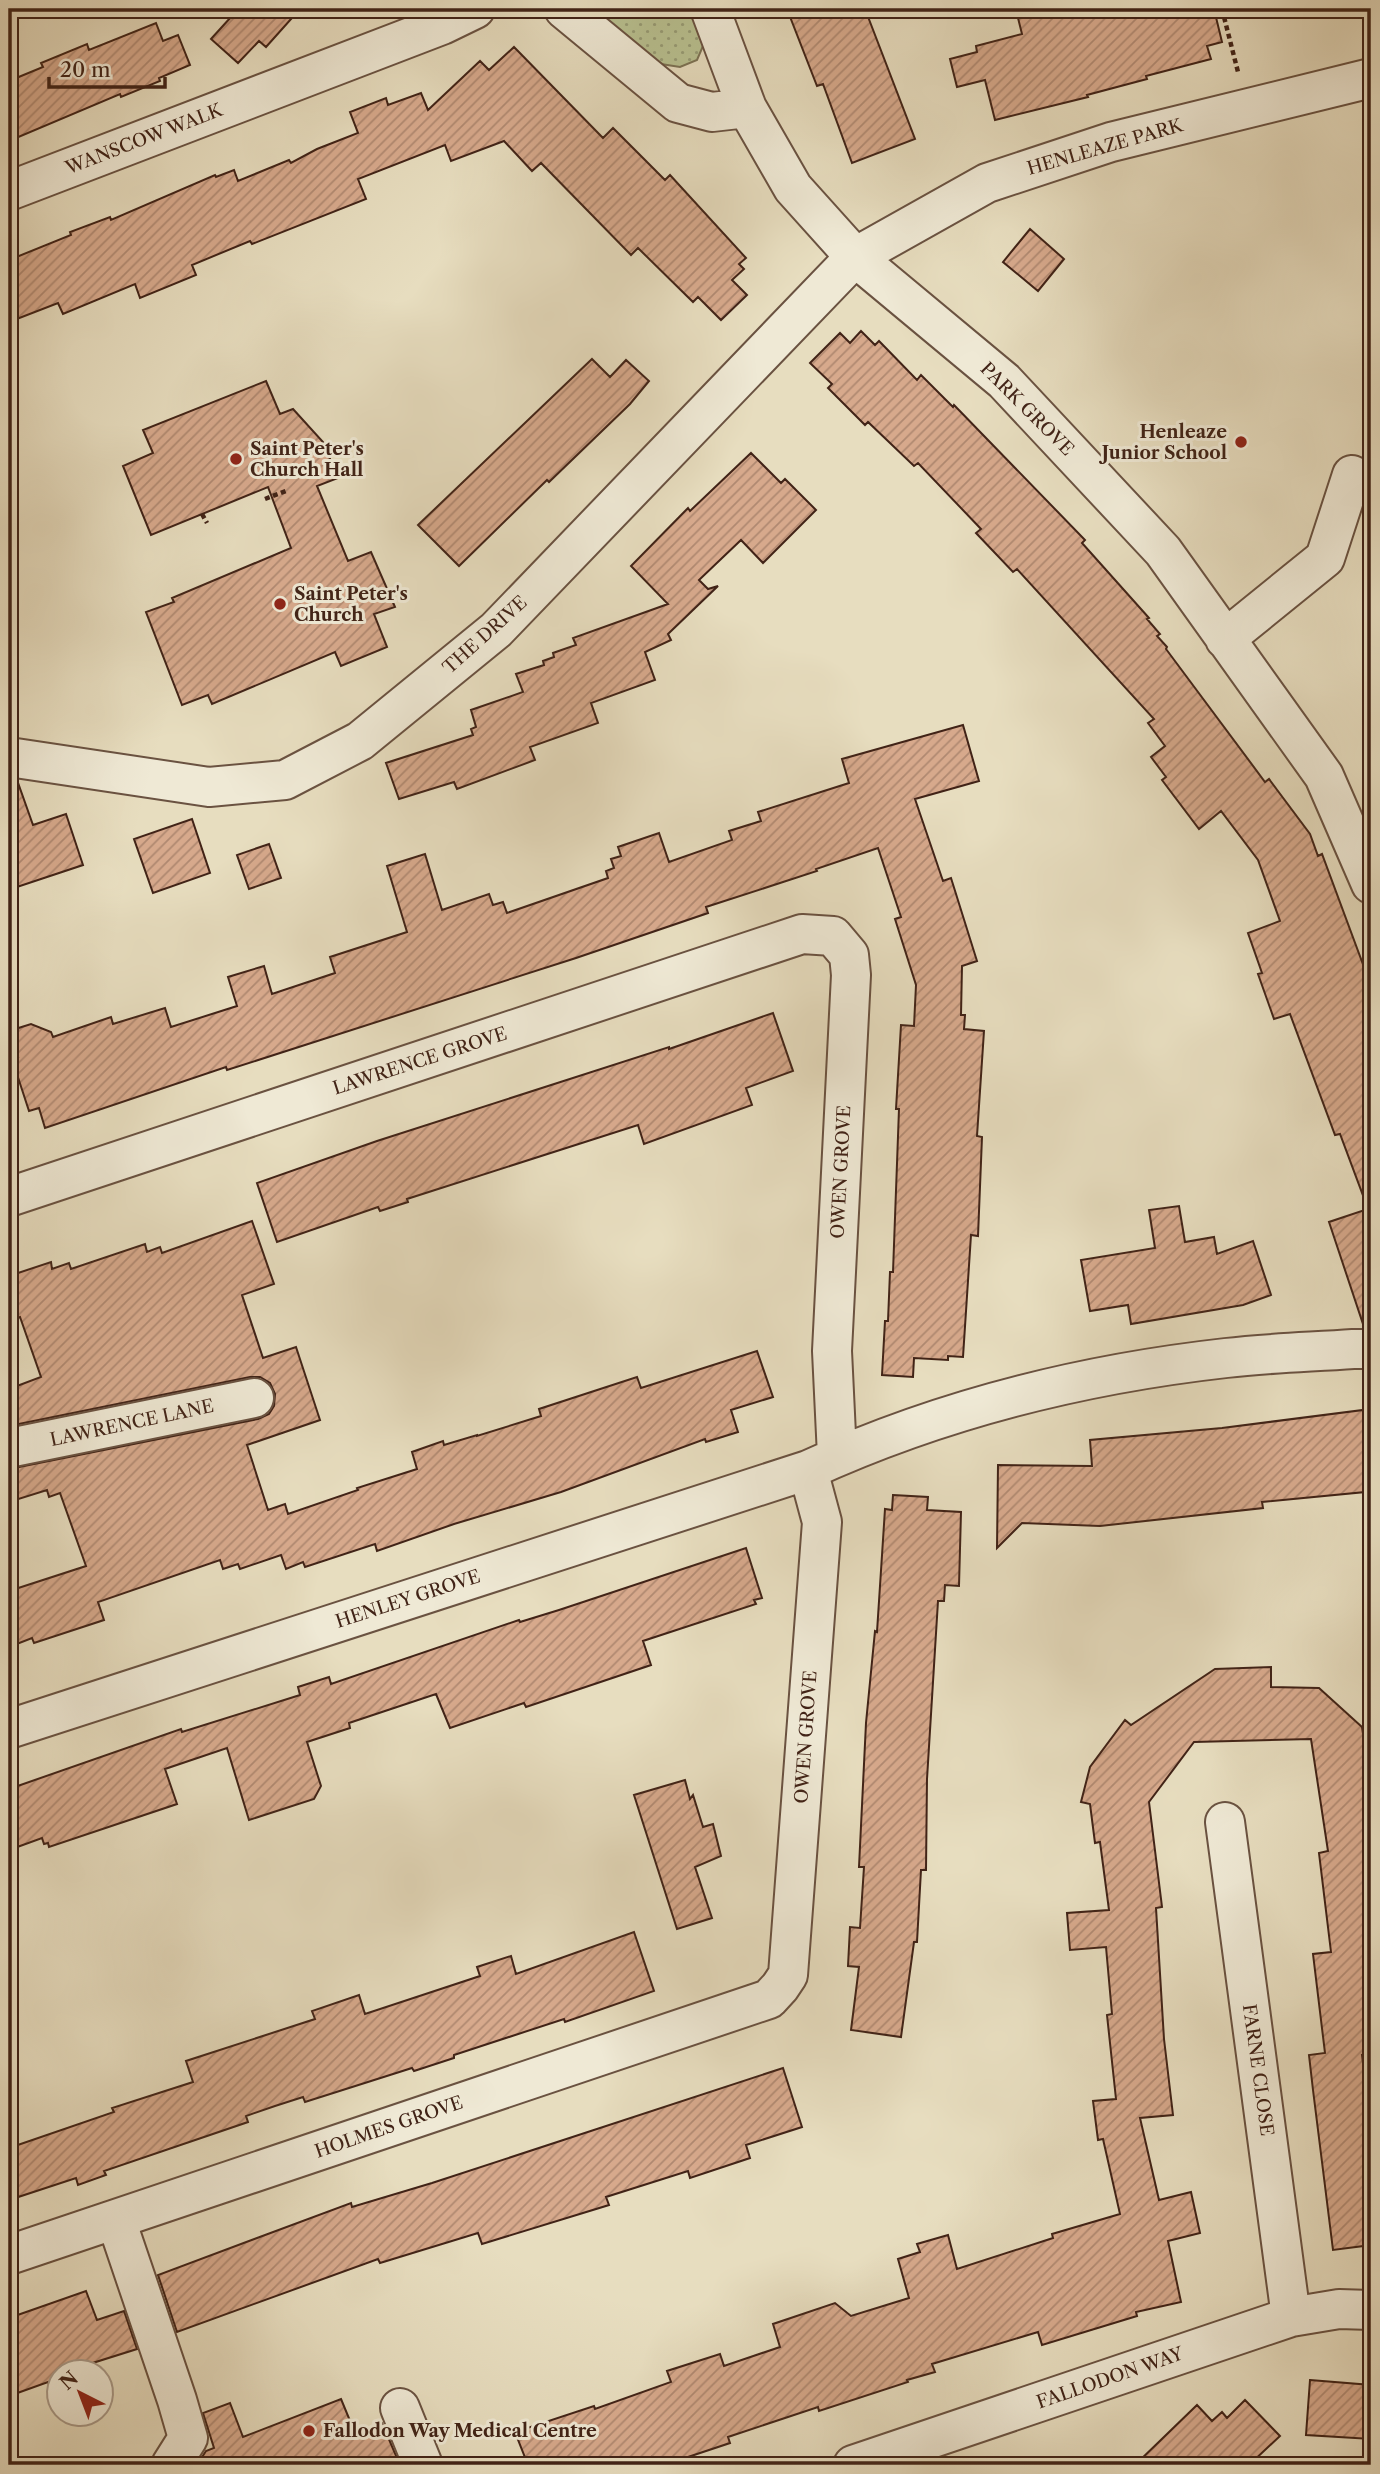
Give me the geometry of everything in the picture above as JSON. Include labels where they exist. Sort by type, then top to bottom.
[{"type":"street","name":"WANSCOW WALK","points":[[9,191],[442,25],[475,9]]},
{"type":"street","points":[[564,9],[678,103],[712,113],[747,108]]},
{"type":"street","name":"PARK GROVE","points":[[710,9],[747,108],[793,188],[855,257],[1004,381],[1163,551],[1324,776],[1371,884]]},
{"type":"street","name":"HENLEAZE PARK","points":[[855,257],[987,183],[1111,142],[1371,78]]},
{"type":"street","name":"THE DRIVE","points":[[9,757],[209,787],[285,780],[360,741],[496,630],[855,257]]},
{"type":"street","points":[[1225,639],[1325,558],[1352,475]]},
{"type":"street","name":"LAWRENCE GROVE","points":[[9,1197],[802,934],[833,936]]},
{"type":"street","name":"OWEN GROVE","points":[[768,1998],[788,1975],[822,1522],[822,1463],[832,1351],[850,975],[849,955],[833,936]]},
{"type":"street","name":"HENLEY GROVE","points":[[9,1729],[822,1463],[889,1435],[999,1401],[1113,1374],[1227,1357],[1371,1349]]},
{"type":"street","name":"LAWRENCE LANE","points":[[9,1448],[254,1396]]},
{"type":"street","name":"FARNE CLOSE","points":[[1225,1822],[1291,2317]]},
{"type":"street","name":"HOLMES GROVE","points":[[9,2255],[768,1998]]},
{"type":"street","points":[[116,2220],[188,2438],[172,2465]]},
{"type":"street","name":"FALLODON WAY","points":[[867,2463],[1291,2317],[1339,2309],[1371,2311]]},
{"type":"street","points":[[400,2408],[423,2465]]},
{"type":"path","points":[[1222,9],[1247,108]]},
{"type":"path","points":[[265,499],[286,491]]},
{"type":"path","points":[[202,514],[207,523]]},
{"type":"green space","points":[[590,9],[693,9],[706,39],[697,60],[680,67],[661,64]]},
{"type":"building","points":[[221,9],[300,9],[266,47],[259,41],[238,63],[211,39],[231,17]]},
{"type":"building","points":[[787,9],[865,9],[915,139],[852,163],[823,84],[817,86]]},
{"type":"building","points":[[1038,9],[1085,9],[1087,16],[1117,9],[1214,9],[1222,42],[1207,46],[1211,59],[1146,76],[1147,79],[1087,95],[1088,97],[995,120],[985,80],[957,87],[950,59],[977,52],[976,46],[1022,34],[1017,14]]},
{"type":"building","points":[[156,23],[163,41],[178,35],[190,65],[159,78],[160,81],[121,97],[120,94],[9,141],[9,81],[43,67],[41,63],[87,44],[89,50]]},
{"type":"building","points":[[514,47],[603,138],[613,128],[665,180],[670,175],[746,258],[739,264],[744,269],[732,280],[747,295],[721,320],[698,297],[693,302],[638,248],[631,255],[541,163],[532,171],[504,141],[451,161],[445,145],[358,179],[366,199],[192,265],[196,275],[140,298],[135,284],[63,314],[58,303],[9,322],[9,260],[71,235],[70,232],[110,217],[111,220],[215,175],[216,177],[234,170],[238,181],[289,160],[291,163],[317,149],[358,133],[350,112],[386,98],[388,105],[421,93],[428,110],[480,61],[489,70]]},
{"type":"building","points":[[1030,229],[1064,259],[1038,291],[1003,262]]},
{"type":"building","points":[[861,331],[875,345],[879,341],[917,380],[921,375],[953,407],[954,405],[1085,540],[1082,543],[1149,618],[1147,619],[1160,634],[1157,636],[1166,649],[1265,782],[1269,779],[1310,834],[1318,856],[1322,854],[1371,986],[1371,1327],[1364,1327],[1329,1222],[1368,1209],[1340,1134],[1335,1135],[1290,1014],[1274,1019],[1258,974],[1262,973],[1248,933],[1280,921],[1258,860],[1221,811],[1199,829],[1162,780],[1166,777],[1151,757],[1165,746],[1148,723],[1154,719],[1017,569],[1013,572],[976,533],[981,529],[918,463],[914,466],[868,422],[865,425],[828,388],[832,384],[810,363],[840,333],[850,343]]},
{"type":"building","points":[[592,359],[610,377],[626,360],[649,381],[630,404],[459,566],[418,525]]},
{"type":"building","points":[[266,381],[280,414],[293,409],[323,442],[338,478],[317,486],[348,561],[371,552],[395,607],[374,614],[387,647],[341,666],[335,652],[212,704],[208,695],[182,705],[146,612],[174,602],[172,598],[291,548],[268,487],[151,535],[123,466],[153,453],[143,430]]},
{"type":"building","points":[[751,453],[781,483],[785,479],[816,510],[763,563],[741,540],[699,580],[708,589],[718,586],[668,634],[671,640],[645,652],[655,680],[591,703],[598,723],[530,747],[535,760],[457,789],[454,782],[399,799],[386,763],[473,735],[471,729],[476,727],[471,710],[523,692],[516,674],[544,665],[543,661],[554,657],[553,653],[576,645],[573,638],[668,604],[631,566],[688,508],[690,511]]},
{"type":"building","points":[[963,725],[979,781],[915,799],[943,881],[951,878],[977,961],[962,966],[961,1015],[965,1015],[964,1029],[984,1031],[977,1136],[982,1137],[978,1236],[971,1235],[963,1357],[948,1356],[948,1360],[914,1358],[913,1377],[882,1375],[890,1272],[893,1272],[899,1109],[896,1109],[901,1025],[914,1026],[916,985],[895,919],[901,917],[878,848],[706,907],[708,913],[576,958],[227,1070],[226,1067],[45,1128],[39,1108],[29,1111],[12,1059],[18,1057],[9,1031],[31,1024],[51,1032],[53,1037],[111,1017],[113,1024],[165,1008],[171,1027],[237,1006],[228,977],[264,966],[272,994],[335,973],[330,957],[407,932],[387,866],[425,854],[442,910],[489,894],[493,905],[503,902],[507,913],[608,878],[606,871],[614,868],[611,859],[621,856],[618,847],[659,833],[669,862],[732,840],[729,831],[761,821],[758,812],[849,783],[842,759]]},
{"type":"building","points":[[9,779],[17,780],[33,825],[66,814],[83,865],[17,887],[9,864]]},
{"type":"building","points":[[192,819],[210,873],[153,893],[134,839]]},
{"type":"building","points":[[269,844],[281,878],[249,889],[237,855]]},
{"type":"building","points":[[773,1013],[793,1071],[746,1088],[752,1105],[644,1144],[638,1125],[407,1199],[408,1202],[380,1211],[378,1207],[277,1242],[257,1183],[377,1141],[669,1049]]},
{"type":"building","points":[[1179,1206],[1185,1242],[1214,1237],[1217,1254],[1253,1241],[1271,1295],[1243,1305],[1131,1324],[1128,1305],[1090,1311],[1081,1260],[1155,1248],[1149,1210]]},
{"type":"building","points":[[252,1221],[274,1284],[242,1295],[263,1358],[296,1347],[320,1420],[247,1445],[268,1510],[285,1504],[288,1514],[417,1469],[412,1452],[443,1441],[444,1445],[541,1416],[539,1409],[637,1377],[641,1388],[757,1351],[773,1397],[731,1410],[738,1432],[706,1442],[705,1439],[561,1492],[454,1524],[377,1551],[375,1544],[305,1567],[303,1562],[286,1569],[281,1555],[240,1569],[238,1564],[223,1569],[220,1560],[98,1602],[104,1620],[34,1643],[32,1638],[9,1647],[9,1591],[86,1566],[60,1493],[49,1497],[47,1490],[9,1502],[9,1469],[258,1419],[269,1414],[274,1406],[275,1394],[270,1383],[260,1377],[250,1377],[9,1426],[9,1389],[41,1377],[20,1317],[9,1321],[9,1276],[51,1262],[52,1269],[69,1263],[71,1269],[145,1244],[147,1252],[160,1247],[162,1253]]},
{"type":"building","points":[[1371,1409],[1371,1466],[1363,1466],[1365,1492],[1262,1502],[1263,1508],[1100,1526],[1022,1523],[997,1548],[998,1465],[1092,1466],[1090,1440],[1222,1428]]},
{"type":"building","points":[[893,1495],[928,1497],[927,1510],[961,1512],[959,1586],[945,1585],[944,1601],[938,1601],[927,1779],[926,1870],[921,1870],[917,1942],[914,1942],[901,2037],[851,2030],[859,1967],[848,1966],[850,1927],[860,1928],[864,1867],[859,1867],[866,1723],[875,1631],[877,1632],[885,1509],[892,1510]]},
{"type":"building","points":[[746,1548],[762,1598],[754,1600],[756,1604],[643,1641],[651,1665],[526,1707],[524,1703],[450,1728],[436,1694],[349,1723],[350,1728],[307,1742],[321,1786],[314,1799],[249,1820],[227,1748],[165,1769],[177,1804],[49,1847],[48,1843],[44,1844],[42,1838],[9,1850],[9,1789],[181,1729],[182,1732],[300,1695],[298,1687],[329,1677],[331,1684],[519,1620],[520,1622],[559,1610]]},
{"type":"building","points":[[1271,1667],[1271,1687],[1319,1688],[1362,1727],[1371,1786],[1371,2054],[1362,2055],[1371,2128],[1371,2245],[1333,2250],[1313,2090],[1309,2055],[1325,2053],[1313,1954],[1331,1952],[1319,1853],[1328,1851],[1311,1739],[1194,1742],[1149,1802],[1162,1907],[1156,1908],[1164,2039],[1173,2115],[1140,2118],[1159,2200],[1191,2192],[1200,2233],[1168,2241],[1181,2302],[1136,2312],[1137,2316],[1042,2345],[1038,2332],[932,2364],[935,2372],[819,2411],[818,2407],[728,2437],[730,2443],[664,2465],[654,2465],[651,2457],[624,2465],[528,2465],[515,2432],[594,2406],[595,2409],[671,2382],[667,2371],[720,2354],[724,2366],[780,2347],[773,2324],[835,2303],[851,2316],[909,2298],[898,2259],[920,2252],[917,2244],[948,2235],[957,2269],[1053,2238],[1052,2234],[1120,2214],[1103,2139],[1098,2140],[1093,2101],[1116,2099],[1107,2015],[1112,2014],[1106,1947],[1070,1950],[1067,1913],[1109,1910],[1100,1842],[1095,1843],[1090,1804],[1081,1802],[1090,1767],[1125,1720],[1131,1725],[1215,1669]]},
{"type":"building","points":[[685,1780],[690,1799],[693,1795],[703,1827],[713,1824],[721,1856],[695,1867],[712,1918],[677,1929],[634,1795]]},
{"type":"building","points":[[634,1932],[654,1991],[565,2022],[564,2019],[454,2055],[454,2058],[414,2071],[412,2068],[305,2102],[303,2097],[275,2106],[246,2116],[248,2122],[104,2171],[106,2175],[78,2185],[76,2178],[9,2200],[9,2148],[114,2112],[112,2108],[193,2082],[186,2061],[315,2019],[312,2011],[359,1995],[365,2014],[480,1976],[477,1967],[511,1956],[516,1974]]},
{"type":"building","points":[[783,2068],[802,2127],[746,2145],[750,2158],[690,2178],[688,2171],[606,2197],[609,2205],[482,2244],[478,2233],[380,2263],[378,2259],[177,2332],[158,2275],[351,2203],[352,2207],[432,2183]]},
{"type":"building","points":[[86,2291],[97,2320],[124,2311],[137,2349],[108,2358],[46,2358],[46,2383],[9,2396],[9,2318]]},
{"type":"building","points":[[1310,2380],[1371,2385],[1371,2439],[1306,2435]]},
{"type":"building","name":"Fallodon Way Medical Centre","points":[[341,2399],[355,2433],[382,2423],[400,2465],[197,2465],[206,2451],[214,2448],[203,2413],[230,2403],[243,2437]]},
{"type":"building","points":[[1245,2400],[1280,2436],[1249,2465],[1135,2465],[1197,2405],[1212,2421],[1222,2412],[1227,2418]]},
{"type":"place","name":"Henleaze Junior School","points":[[1241,442]]},
{"type":"place","name":"Saint Peter's Church Hall","points":[[236,459]]},
{"type":"place","name":"Saint Peter's Church","points":[[280,604]]},
{"type":"place","name":"Fallodon Way Medical Centre","points":[[309,2431]]}]
